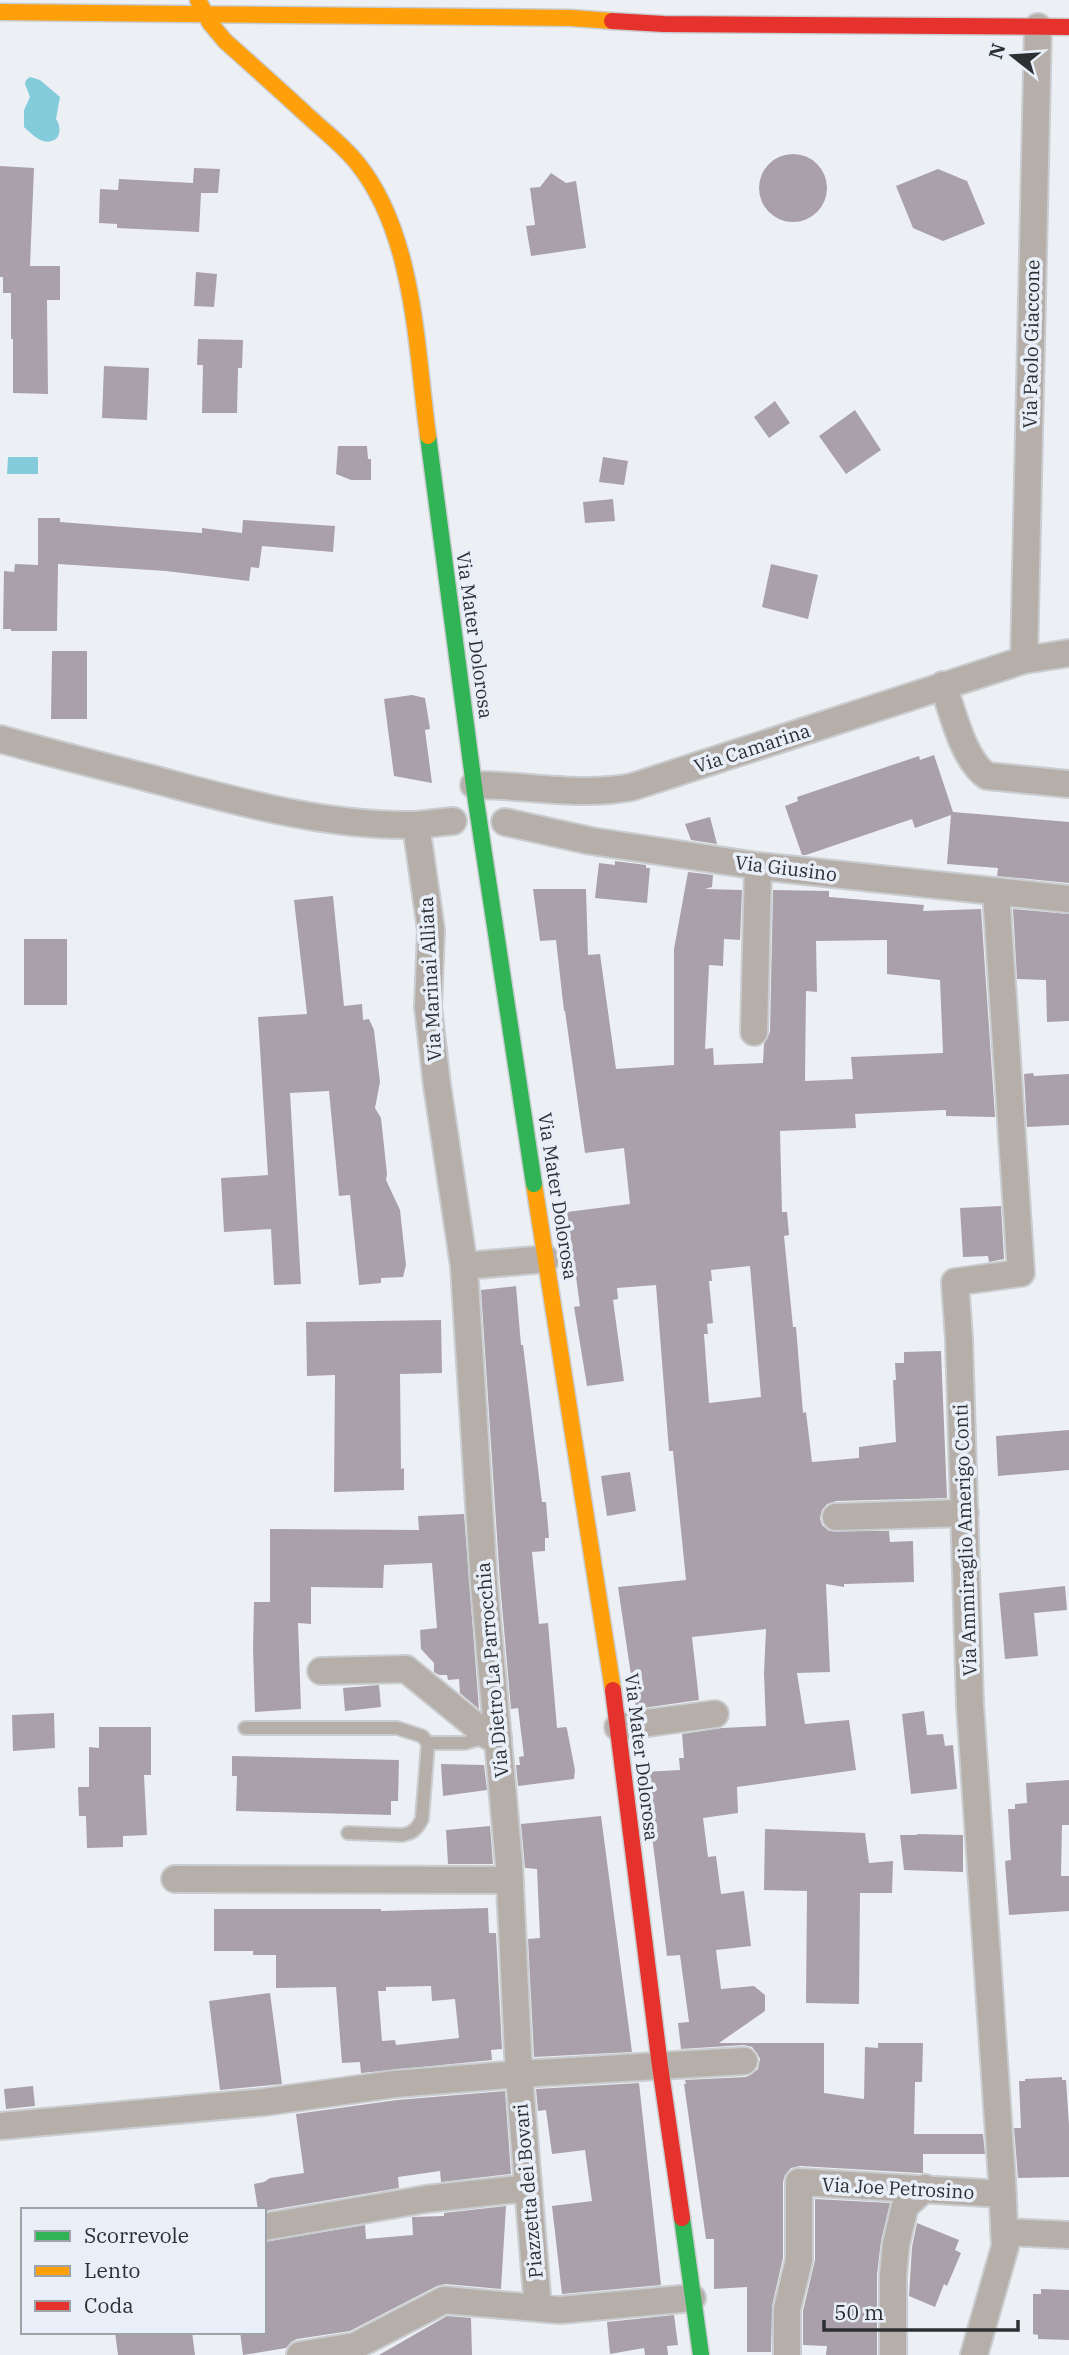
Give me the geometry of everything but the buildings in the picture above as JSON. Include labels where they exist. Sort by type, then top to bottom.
[{"type":"street","points":[[0,12],[202,4],[664,24],[1069,27]]},
{"type":"street","name":"Via Mater Dolorosa","points":[[202,4],[225,41],[359,165],[381,202],[401,250],[408,284],[475,793],[618,1727],[660,2066],[701,2355]]},
{"type":"street","name":"Via Paolo Giaccone","points":[[1024,660],[1038,27]]},
{"type":"street","name":"Via Camarina","points":[[1024,660],[1069,635]]},
{"type":"street","name":"Via Camarina","points":[[475,793],[505,785],[591,792],[632,787],[1024,660],[1069,653]]},
{"type":"street","points":[[943,685],[970,758],[979,771],[987,776],[1069,784]]},
{"type":"street","points":[[0,739],[288,813],[389,825],[453,821]]},
{"type":"street","name":"Via Giusino","points":[[505,822],[591,841],[758,866],[1069,899]]},
{"type":"street","name":"Via Marinai Alliata","points":[[416,824],[431,930],[429,1007],[437,1085],[464,1266]]},
{"type":"street","points":[[754,1032],[758,866]]},
{"type":"street","name":"Via Ammiraglio Amerigo Conti","points":[[974,2355],[1004,2240],[970,1705],[955,1282],[1021,1273],[996,892]]},
{"type":"street","points":[[464,1266],[546,1259]]},
{"type":"street","name":"Via Dietro La Parrocchia","points":[[464,1266],[493,1737],[510,1880],[519,2074]]},
{"type":"street","points":[[836,1517],[965,1513]]},
{"type":"street","points":[[321,1671],[406,1668],[493,1737]]},
{"type":"street","points":[[618,1727],[715,1714]]},
{"type":"street","points":[[175,1879],[510,1880]]},
{"type":"street","points":[[0,2126],[265,2102],[395,2084],[744,2061]]},
{"type":"street","name":"Piazzetta dei Bovari","points":[[519,2074],[538,2308]]},
{"type":"street","name":"Via Joe Petrosino","points":[[787,2355],[787,2309],[799,2260],[799,2182],[1003,2193]]},
{"type":"street","points":[[266,2227],[426,2199],[527,2188]]},
{"type":"street","points":[[893,2355],[893,2276],[896,2244],[905,2206],[925,2189]]},
{"type":"street","points":[[1004,2240],[1069,2235]]},
{"type":"street","points":[[300,2355],[355,2346],[444,2300],[560,2310],[692,2298]]},
{"type":"lane","points":[[245,1728],[397,1728],[422,1736],[428,1743],[422,1819],[418,1828],[402,1835],[348,1833]]},
{"type":"lane","points":[[428,1743],[465,1743],[493,1737]]},
{"type":"water","points":[[30,77],[40,80],[60,97],[56,119],[59,131],[53,141],[41,140],[24,127],[24,110],[30,97],[25,84]]},
{"type":"water","points":[[8,457],[38,457],[38,474],[7,474]]},
{"type":"traffic: fast","points":[[428,436],[476,801]]},
{"type":"traffic: fast","points":[[476,801],[534,1184]]},
{"type":"traffic: fast","points":[[682,2218],[701,2355]]},
{"type":"traffic: slow","points":[[198,0],[210,23],[225,41],[347,151],[377,193],[391,224],[410,294],[428,436]]},
{"type":"traffic: slow","points":[[0,12],[571,18],[612,21]]},
{"type":"traffic: slow","points":[[534,1184],[613,1690]]},
{"type":"traffic: jam","points":[[612,21],[664,24],[1069,27]]},
{"type":"traffic: jam","points":[[613,1690],[660,2066],[682,2218]]}]
